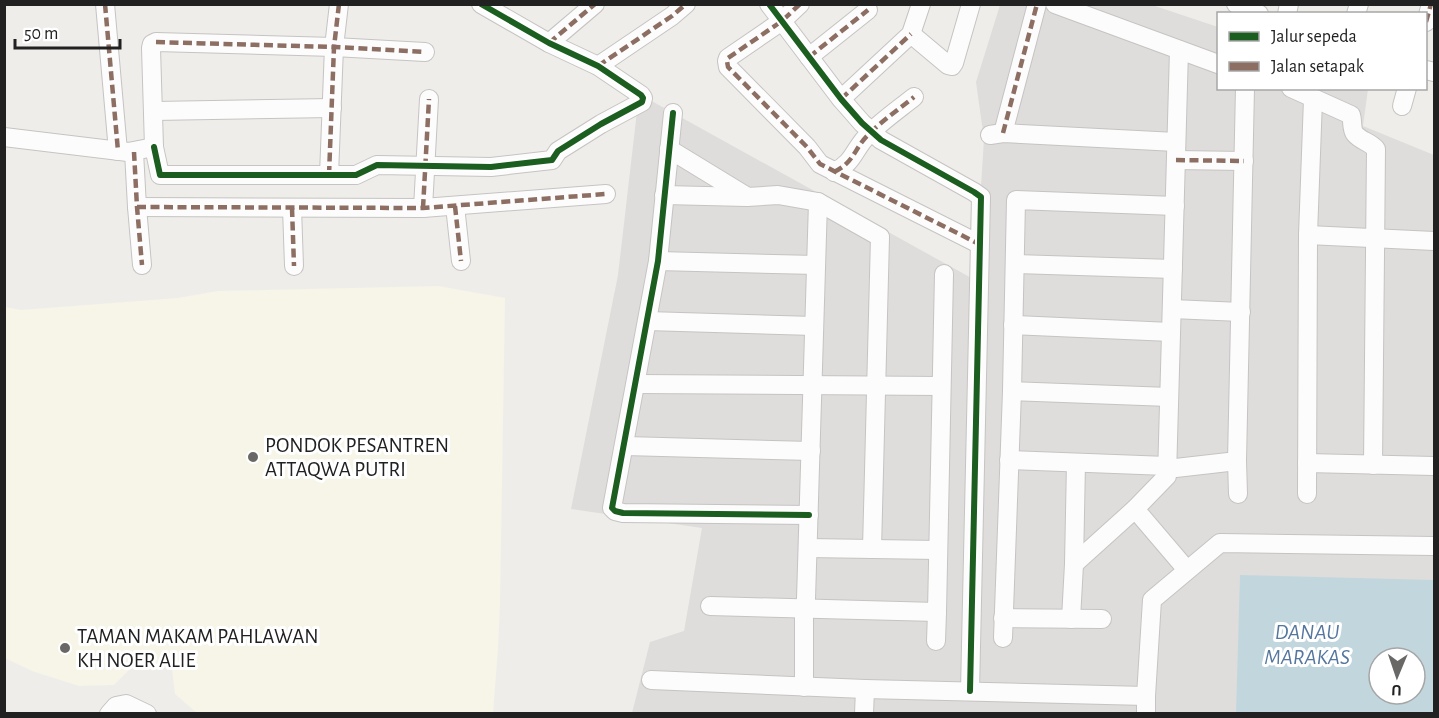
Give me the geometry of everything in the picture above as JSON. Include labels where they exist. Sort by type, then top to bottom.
[{"type":"street","points":[[105,4],[125,152],[137,207],[142,265]]},
{"type":"street","points":[[329,175],[334,47],[339,4]]},
{"type":"street","points":[[549,43],[595,4]]},
{"type":"street","points":[[598,66],[686,4]]},
{"type":"street","points":[[769,4],[862,123],[881,140],[981,197],[970,691]]},
{"type":"street","points":[[800,4],[782,21],[728,58],[727,65],[824,167],[979,244]]},
{"type":"street","points":[[841,99],[911,34],[921,4]]},
{"type":"street","points":[[911,34],[952,66],[971,4]]},
{"type":"street","points":[[1036,4],[997,134],[1244,161]]},
{"type":"street","points":[[1055,4],[1217,64]]},
{"type":"street","points":[[1236,4],[1254,12]]},
{"type":"street","points":[[425,52],[334,47],[154,43],[151,48],[154,147],[160,175],[356,175],[377,165],[491,167],[553,160],[558,151],[642,102],[641,95],[598,66],[549,43],[492,7]]},
{"type":"street","points":[[809,57],[868,10]]},
{"type":"street","points":[[1074,564],[1131,513],[1167,476],[1179,50]]},
{"type":"street","points":[[1238,494],[1245,90]]},
{"type":"street","points":[[1295,90],[1350,115],[1357,137],[1376,149],[1373,465]]},
{"type":"street","points":[[834,172],[850,161],[871,131],[914,97]]},
{"type":"street","points":[[423,208],[429,99]]},
{"type":"street","points":[[1307,494],[1308,235],[1313,99]]},
{"type":"street","points":[[154,111],[332,108]]},
{"type":"street","points":[[673,113],[658,261],[612,508],[623,513],[809,515]]},
{"type":"street","points":[[4,137],[125,152],[154,147]]},
{"type":"street","points":[[669,149],[747,196]]},
{"type":"street","points":[[137,207],[423,208],[606,194]]},
{"type":"street","points":[[664,195],[777,195],[818,202],[880,237],[872,549]]},
{"type":"street","points":[[1003,638],[1016,200],[1175,206]]},
{"type":"street","points":[[809,687],[808,548],[818,202]]},
{"type":"street","points":[[455,206],[461,261]]},
{"type":"street","points":[[292,208],[294,266]]},
{"type":"street","points":[[1308,235],[1434,241]]},
{"type":"street","points":[[658,261],[816,266]]},
{"type":"street","points":[[1015,264],[1173,269]]},
{"type":"street","points":[[936,640],[944,274]]},
{"type":"street","points":[[1172,309],[1241,312]]},
{"type":"street","points":[[647,321],[814,326]]},
{"type":"street","points":[[1013,325],[1171,332]]},
{"type":"street","points":[[636,384],[941,386]]},
{"type":"street","points":[[1012,391],[1169,397]]},
{"type":"street","points":[[624,446],[811,451]]},
{"type":"street","points":[[1009,460],[1167,468],[1237,461]]},
{"type":"street","points":[[1071,619],[1076,463]]},
{"type":"street","points":[[1307,463],[1434,466]]},
{"type":"street","points":[[1131,513],[1183,574]]},
{"type":"street","points":[[651,680],[970,691],[1146,705],[1152,600],[1218,544],[1222,542],[1434,546]]},
{"type":"street","points":[[808,548],[938,550]]},
{"type":"street","points":[[710,606],[808,606],[936,612]]},
{"type":"street","points":[[1003,618],[1102,619]]},
{"type":"street","points":[[864,714],[865,689]]},
{"type":"street","points":[[109,714],[116,706],[126,704],[147,714]]},
{"type":"shaded area","points":[[1000,5],[1152,5],[1217,27],[1217,90],[1368,90],[1363,126],[1434,155],[1434,713],[632,713],[650,642],[684,631],[702,528],[571,509],[618,275],[639,94],[975,280],[984,139],[976,82]]},
{"type":"shaded area","name":"PONDOK PESANTREN ATTAQWA PUTRI","points":[[438,286],[505,298],[500,603],[493,713],[197,713],[175,694],[172,669],[135,664],[114,685],[79,686],[32,671],[5,658],[5,307],[21,310],[178,298],[218,291]]},
{"type":"water","name":"DANAU MARAKAS","points":[[1240,575],[1434,580],[1434,713],[1236,713]]},
{"type":"marked path","points":[[105,4],[118,151]]},
{"type":"marked path","points":[[329,175],[334,47],[339,4]]},
{"type":"marked path","points":[[549,43],[595,4]]},
{"type":"marked path","points":[[598,66],[686,4]]},
{"type":"marked path","points":[[800,4],[782,21],[728,58],[728,67],[807,147],[820,164],[979,244]]},
{"type":"marked path","points":[[1003,133],[1037,4]]},
{"type":"marked path","points":[[1427,18],[1431,4]]},
{"type":"marked path","points":[[809,57],[868,10]]},
{"type":"marked path","points":[[841,99],[911,34]]},
{"type":"marked path","points":[[156,42],[425,52]]},
{"type":"marked path","points":[[834,172],[846,164],[874,129],[914,97]]},
{"type":"marked path","points":[[423,208],[429,99]]},
{"type":"marked path","points":[[134,152],[142,265]]},
{"type":"marked path","points":[[1176,160],[1244,161]]},
{"type":"marked path","points":[[137,207],[423,208],[606,194]]},
{"type":"marked path","points":[[455,206],[461,261]]},
{"type":"marked path","points":[[292,208],[294,266]]},
{"type":"cycle path","points":[[154,147],[160,175],[356,175],[377,165],[491,167],[552,160],[558,151],[642,102],[641,95],[598,66],[549,43],[481,4]]},
{"type":"cycle path","points":[[769,4],[862,123],[881,140],[981,197],[970,691]]},
{"type":"cycle path","points":[[673,113],[658,261],[612,508],[623,513],[809,515]]},
{"type":"place","name":"PONDOK PESANTREN ATTAQWA PUTRI","points":[[253,457]]},
{"type":"place","name":"TAMAN MAKAM PAHLAWAN KH NOER ALIE","points":[[65,648]]}]
